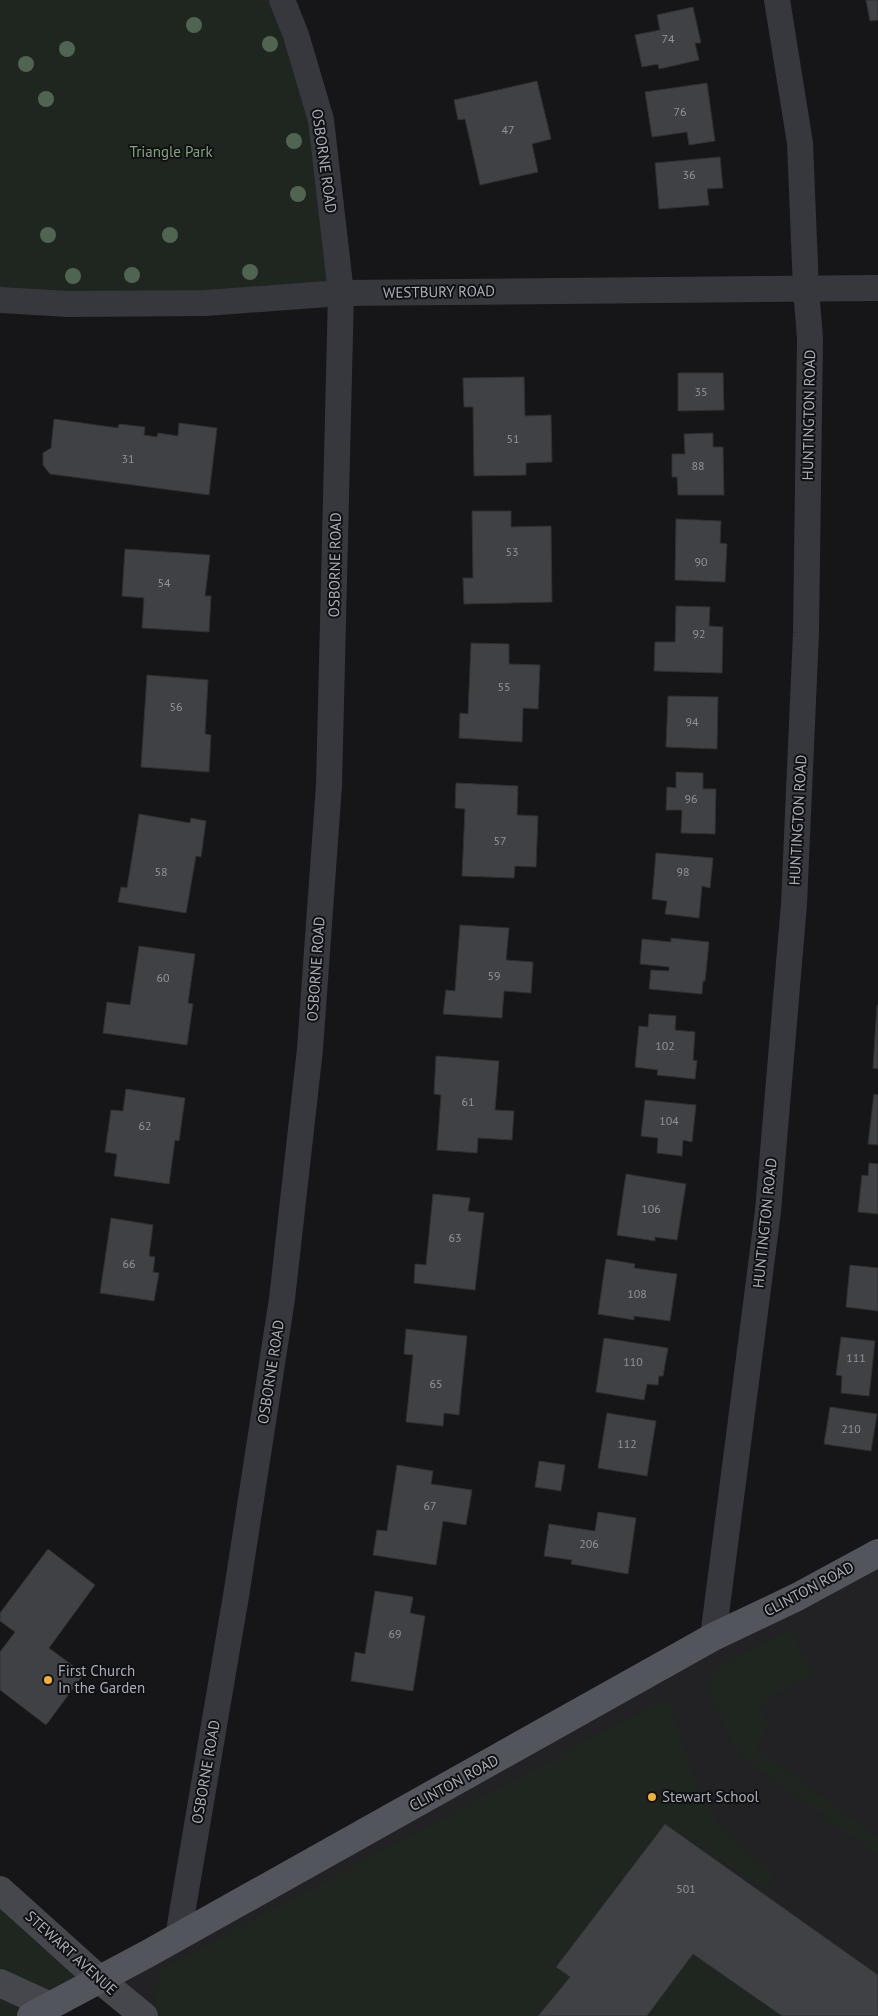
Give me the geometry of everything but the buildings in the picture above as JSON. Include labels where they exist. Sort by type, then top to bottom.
[{"type":"main road","name":"CLINTON ROAD","points":[[40,2011],[178,1937],[714,1637],[797,1597],[878,1553]]},
{"type":"main road","name":"STEWART AVENUE","points":[[0,1890],[100,1980],[144,2016]]},
{"type":"main road","points":[[0,1983],[40,2011]]},
{"type":"street","name":"OSBORNE ROAD","points":[[178,1937],[236,1596],[282,1299],[310,1049],[329,785],[341,293],[320,120],[296,35],[282,0]]},
{"type":"street","name":"HUNTINGTON ROAD","points":[[714,1637],[768,1212],[794,904],[806,633],[810,338],[800,143],[777,0]]},
{"type":"street","name":"WESTBURY ROAD","points":[[0,300],[68,304],[206,303],[341,293],[878,288]]},
{"type":"shaded area","name":"Stewart School","points":[[878,1550],[878,2016],[148,2016],[102,1978]]},
{"type":"green space","name":"Triangle Park","points":[[0,0],[282,0],[296,35],[341,293],[0,300]]},
{"type":"green space","points":[[789,1629],[814,1673],[760,1705],[769,1724],[756,1749],[878,1837],[878,1855],[738,1754],[709,1692],[713,1671]]},
{"type":"green space","points":[[669,1697],[690,1767],[705,1801],[730,1836],[774,1873],[765,1890],[665,1824],[556,1967],[570,1977],[538,2016],[154,2016],[154,2003],[162,1969]]},
{"type":"green space","points":[[0,1890],[100,1980],[33,2016],[0,2016]]},
{"type":"green space","points":[[693,1954],[782,2016],[647,2016]]},
{"type":"place","name":"First Church In the Garden","points":[[48,1680]]},
{"type":"place","name":"Stewart School","points":[[652,1797]]}]
